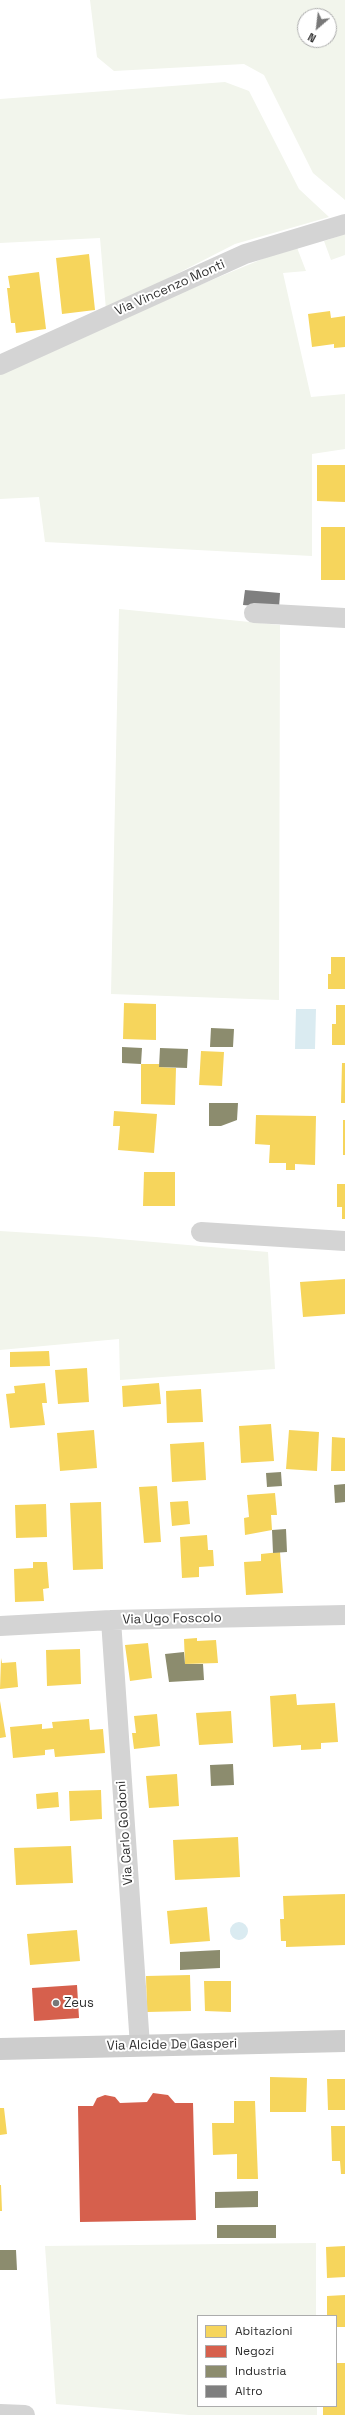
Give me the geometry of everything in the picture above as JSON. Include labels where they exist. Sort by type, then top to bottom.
[{"type":"main road","name":"Via Alcide De Gasperi","points":[[0,2049],[345,2041]]},
{"type":"street","name":"Via Vincenzo Monti","points":[[0,365],[245,254],[345,224]]},
{"type":"street","points":[[254,612],[345,618]]},
{"type":"street","points":[[201,1232],[345,1241]]},
{"type":"street","name":"Via Ugo Foscolo","points":[[0,1626],[111,1620],[345,1615]]},
{"type":"street","name":"Via Carlo Goldoni","points":[[111,1620],[140,2046]]},
{"type":"street","points":[[0,2414],[25,2415]]},
{"type":"shaded area","points":[[90,0],[345,0],[345,200],[313,173],[264,75],[244,64],[114,71],[97,57]]},
{"type":"shaded area","points":[[225,82],[249,91],[299,189],[329,217],[235,244],[106,310],[100,238],[0,243],[0,99]]},
{"type":"shaded area","points":[[345,234],[345,255],[331,260],[324,241]]},
{"type":"shaded area","points":[[296,245],[306,271],[283,273],[311,397],[345,394],[345,449],[312,454],[312,556],[45,542],[39,497],[0,499],[0,368]]},
{"type":"shaded area","points":[[119,609],[280,625],[279,1000],[111,994]]},
{"type":"shaded area","points":[[296,1009],[316,1009],[315,1049],[295,1049]]},
{"type":"shaded area","points":[[0,1231],[96,1237],[268,1252],[275,1369],[120,1380],[119,1339],[0,1350]]},
{"type":"shaded area","points":[[235,1922],[243,1922],[248,1927],[246,1938],[243,1940],[235,1940],[230,1935],[230,1927]]},
{"type":"shaded area","points":[[316,2243],[316,2315],[197,2315],[197,2407],[317,2407],[317,2415],[189,2415],[56,2404],[45,2246]]},
{"type":"building: Abitazioni","points":[[89,254],[95,310],[62,314],[56,258]]},
{"type":"building: Abitazioni","points":[[39,272],[46,329],[16,333],[15,323],[11,323],[7,288],[10,288],[8,276]]},
{"type":"building: Abitazioni","points":[[330,311],[331,318],[345,316],[345,347],[334,348],[334,344],[312,347],[308,314]]},
{"type":"building: Abitazioni","points":[[317,465],[345,465],[345,502],[317,501]]},
{"type":"building: Abitazioni","points":[[321,527],[345,527],[345,580],[321,580]]},
{"type":"building: Abitazioni","points":[[331,957],[345,957],[345,989],[328,989],[328,974],[331,974]]},
{"type":"building: Abitazioni","points":[[124,1003],[156,1004],[156,1040],[123,1039]]},
{"type":"building: Abitazioni","points":[[336,1005],[345,1005],[345,1045],[332,1045],[332,1024],[336,1024]]},
{"type":"building: Abitazioni","points":[[201,1051],[224,1052],[222,1086],[199,1085]]},
{"type":"building: Abitazioni","points":[[342,1063],[345,1063],[345,1103],[341,1103]]},
{"type":"building: Abitazioni","points":[[141,1064],[159,1064],[159,1067],[176,1068],[175,1105],[141,1104]]},
{"type":"building: Abitazioni","points":[[114,1111],[157,1114],[154,1153],[118,1150],[120,1126],[113,1126]]},
{"type":"building: Abitazioni","points":[[256,1115],[316,1116],[315,1165],[295,1164],[295,1170],[286,1170],[286,1163],[269,1163],[270,1145],[255,1144]]},
{"type":"building: Abitazioni","points":[[343,1120],[345,1120],[345,1155],[343,1155]]},
{"type":"building: Abitazioni","points":[[144,1172],[175,1172],[175,1206],[143,1206]]},
{"type":"building: Abitazioni","points":[[337,1184],[345,1184],[345,1219],[342,1219],[342,1207],[337,1207]]},
{"type":"building: Abitazioni","points":[[345,1279],[345,1314],[303,1317],[300,1282]]},
{"type":"building: Abitazioni","points":[[49,1351],[50,1366],[10,1367],[10,1352]]},
{"type":"building: Abitazioni","points":[[87,1368],[89,1402],[58,1404],[55,1370]]},
{"type":"building: Abitazioni","points":[[45,1383],[47,1403],[42,1403],[45,1425],[10,1428],[6,1394],[15,1393],[14,1386]]},
{"type":"building: Abitazioni","points":[[159,1383],[161,1404],[123,1407],[122,1386]]},
{"type":"building: Abitazioni","points":[[201,1389],[203,1422],[167,1423],[166,1391]]},
{"type":"building: Abitazioni","points":[[271,1424],[274,1461],[241,1463],[239,1426]]},
{"type":"building: Abitazioni","points":[[94,1430],[97,1468],[60,1471],[57,1433]]},
{"type":"building: Abitazioni","points":[[289,1430],[319,1432],[317,1471],[286,1469]]},
{"type":"building: Abitazioni","points":[[332,1437],[345,1438],[345,1471],[331,1471]]},
{"type":"building: Abitazioni","points":[[204,1442],[206,1480],[172,1482],[170,1444]]},
{"type":"building: Abitazioni","points":[[157,1486],[161,1542],[144,1543],[139,1487]]},
{"type":"building: Abitazioni","points":[[275,1493],[277,1515],[271,1515],[272,1530],[245,1535],[244,1518],[249,1517],[247,1495]]},
{"type":"building: Abitazioni","points":[[188,1501],[190,1524],[172,1526],[170,1502]]},
{"type":"building: Abitazioni","points":[[101,1502],[103,1569],[73,1570],[70,1503]]},
{"type":"building: Abitazioni","points":[[46,1504],[47,1537],[16,1538],[15,1505]]},
{"type":"building: Abitazioni","points":[[207,1535],[208,1550],[213,1550],[214,1566],[199,1567],[199,1577],[182,1578],[180,1537]]},
{"type":"building: Abitazioni","points":[[280,1552],[283,1593],[246,1595],[244,1562],[261,1561],[261,1554]]},
{"type":"building: Abitazioni","points":[[33,1562],[47,1562],[49,1588],[43,1589],[44,1601],[15,1602],[14,1569],[33,1568]]},
{"type":"building: Abitazioni","points":[[197,1638],[197,1641],[216,1640],[218,1663],[185,1664],[184,1639]]},
{"type":"building: Abitazioni","points":[[148,1643],[152,1678],[130,1681],[125,1645]]},
{"type":"building: Abitazioni","points":[[80,1649],[81,1684],[47,1686],[46,1650]]},
{"type":"building: Abitazioni","points":[[1,1658],[2,1663],[16,1662],[18,1687],[0,1689]]},
{"type":"building: Abitazioni","points":[[296,1694],[297,1705],[335,1703],[338,1742],[321,1743],[321,1749],[301,1750],[301,1745],[273,1747],[270,1696]]},
{"type":"building: Abitazioni","points":[[0,1701],[6,1737],[0,1738]]},
{"type":"building: Abitazioni","points":[[231,1711],[233,1743],[199,1745],[196,1713]]},
{"type":"building: Abitazioni","points":[[157,1714],[160,1746],[134,1749],[132,1733],[136,1733],[134,1716]]},
{"type":"building: Abitazioni","points":[[89,1719],[90,1730],[103,1729],[105,1753],[55,1757],[54,1749],[45,1750],[45,1755],[13,1758],[10,1727],[42,1724],[42,1729],[53,1728],[52,1722]]},
{"type":"building: Abitazioni","points":[[177,1774],[179,1806],[149,1808],[146,1776]]},
{"type":"building: Abitazioni","points":[[101,1790],[102,1819],[70,1821],[69,1791]]},
{"type":"building: Abitazioni","points":[[58,1792],[59,1807],[37,1809],[36,1794]]},
{"type":"building: Abitazioni","points":[[238,1837],[240,1877],[175,1880],[173,1840]]},
{"type":"building: Abitazioni","points":[[71,1846],[73,1883],[16,1885],[14,1848]]},
{"type":"building: Abitazioni","points":[[345,1894],[345,1945],[286,1947],[286,1941],[281,1941],[280,1919],[284,1919],[283,1896]]},
{"type":"building: Abitazioni","points":[[207,1907],[210,1941],[170,1944],[167,1911]]},
{"type":"building: Abitazioni","points":[[77,1930],[80,1961],[30,1965],[27,1934]]},
{"type":"building: Abitazioni","points":[[190,1975],[191,2011],[147,2012],[146,1976]]},
{"type":"building: Abitazioni","points":[[204,1981],[231,1981],[231,2012],[205,2011]]},
{"type":"building: Abitazioni","points":[[270,2077],[307,2078],[306,2112],[270,2112]]},
{"type":"building: Abitazioni","points":[[327,2079],[345,2079],[345,2110],[328,2110]]},
{"type":"building: Abitazioni","points":[[234,2101],[255,2101],[258,2179],[237,2179],[237,2154],[213,2155],[212,2123],[234,2123]]},
{"type":"building: Abitazioni","points":[[0,2108],[4,2108],[7,2134],[0,2135]]},
{"type":"building: Abitazioni","points":[[331,2126],[345,2126],[345,2174],[341,2174],[340,2161],[332,2161]]},
{"type":"building: Abitazioni","points":[[1,2185],[2,2211],[0,2211]]},
{"type":"building: Abitazioni","points":[[345,2246],[345,2277],[327,2278],[326,2247]]},
{"type":"building: Abitazioni","points":[[345,2295],[345,2327],[337,2327],[337,2315],[327,2315],[327,2296]]},
{"type":"building: Abitazioni","points":[[337,2363],[345,2363],[345,2415],[323,2415],[323,2407],[337,2407]]},
{"type":"building: Negozi","name":"Zeus","points":[[77,1985],[79,2018],[34,2021],[32,1988]]},
{"type":"building: Negozi","points":[[153,2093],[168,2095],[175,2103],[193,2103],[196,2220],[80,2222],[78,2106],[93,2106],[97,2098],[105,2095],[115,2097],[120,2103],[147,2102]]},
{"type":"building: Industria","points":[[211,1028],[234,1029],[233,1047],[210,1047]]},
{"type":"building: Industria","points":[[122,1047],[142,1048],[141,1064],[122,1063]]},
{"type":"building: Industria","points":[[160,1048],[188,1049],[187,1068],[159,1067]]},
{"type":"building: Industria","points":[[209,1103],[238,1103],[237,1120],[221,1126],[209,1126]]},
{"type":"building: Industria","points":[[281,1472],[282,1486],[267,1487],[266,1473]]},
{"type":"building: Industria","points":[[345,1484],[345,1502],[335,1503],[334,1485]]},
{"type":"building: Industria","points":[[286,1529],[287,1552],[273,1553],[272,1530]]},
{"type":"building: Industria","points":[[184,1652],[185,1664],[203,1664],[204,1680],[169,1682],[165,1654]]},
{"type":"building: Industria","points":[[233,1764],[234,1785],[211,1786],[210,1765]]},
{"type":"building: Industria","points":[[220,1950],[220,1968],[180,1970],[180,1952]]},
{"type":"building: Industria","points":[[258,2191],[258,2207],[215,2208],[215,2192]]},
{"type":"building: Industria","points":[[217,2225],[276,2225],[276,2238],[217,2238]]},
{"type":"building: Industria","points":[[0,2250],[16,2250],[17,2270],[0,2270]]},
{"type":"building: Altro","points":[[245,590],[280,593],[279,608],[243,605]]},
{"type":"place","name":"Zeus","points":[[56,2003]]}]
